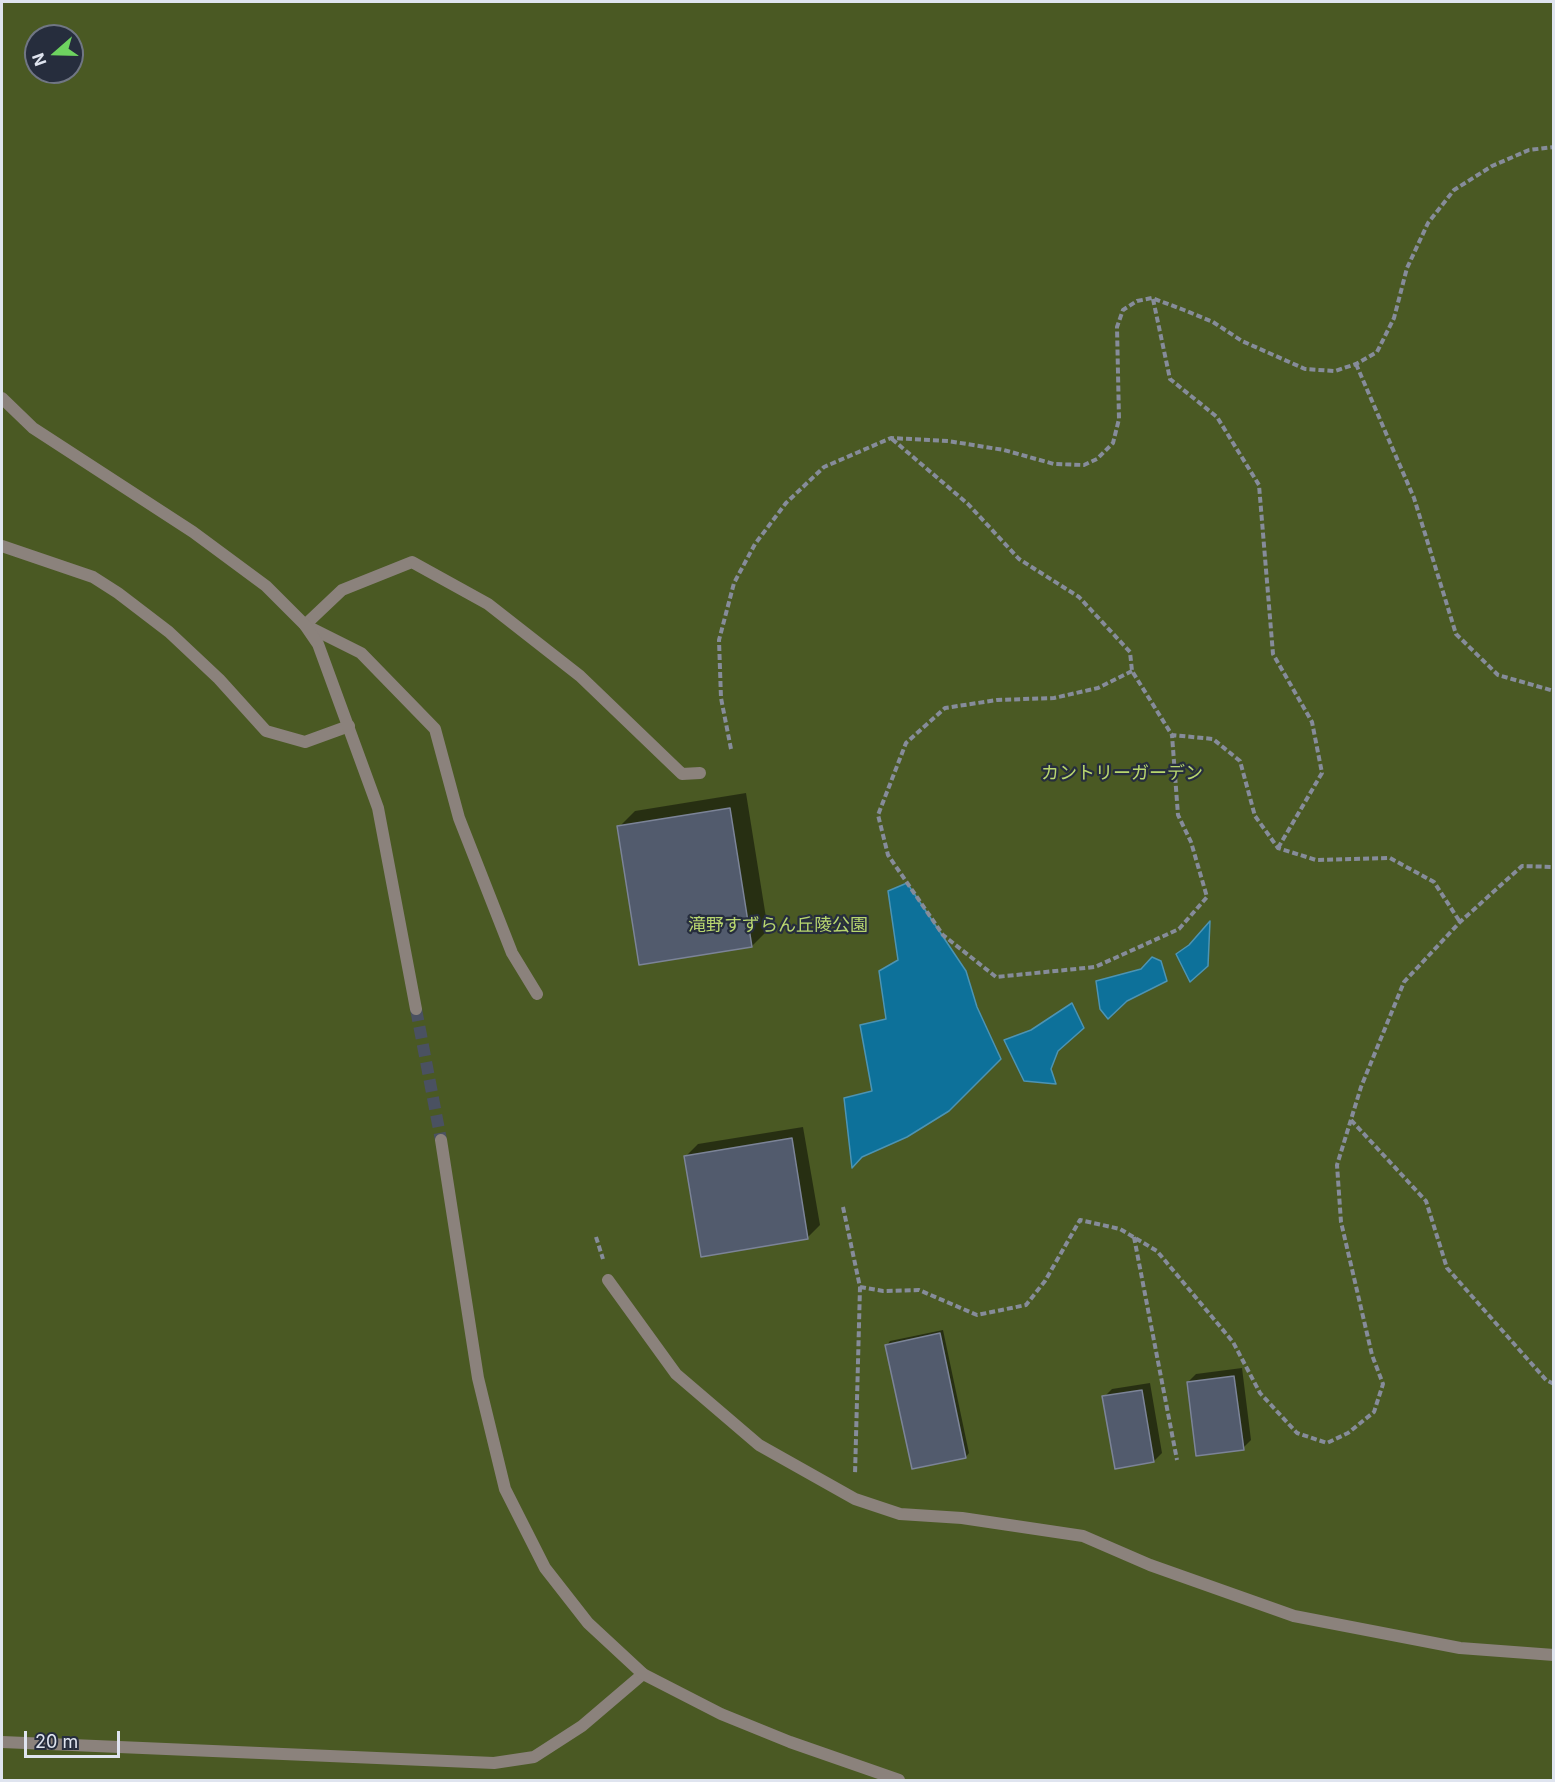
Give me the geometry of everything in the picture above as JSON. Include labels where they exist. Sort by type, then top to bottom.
[{"type":"street","points":[[2,398],[33,428],[193,532],[266,586],[305,625],[318,644],[378,808],[416,1009]]},
{"type":"street","points":[[2,546],[93,577],[118,593],[169,632],[219,678],[266,731],[305,742],[349,726]]},
{"type":"street","points":[[305,625],[342,590],[412,562],[488,604],[580,676],[682,774],[700,773]]},
{"type":"street","points":[[305,625],[361,652],[435,729],[467,839],[512,953],[537,994]]},
{"type":"street","points":[[441,1140],[478,1378],[505,1489],[545,1568],[588,1623],[643,1674],[721,1714],[789,1742],[899,1780]]},
{"type":"street","points":[[608,1280],[676,1374],[759,1445],[855,1499],[900,1514],[962,1518],[1083,1536],[1150,1565],[1294,1616],[1460,1648],[1554,1655]]},
{"type":"street","points":[[2,1742],[494,1763],[534,1757],[582,1726],[643,1674]]},
{"type":"path","points":[[731,749],[721,698],[719,640],[734,583],[755,544],[786,503],[824,467],[891,438],[959,442],[1004,450],[1054,464],[1084,465],[1097,459],[1113,442],[1119,419],[1117,327],[1123,310],[1137,301],[1152,298],[1213,322],[1242,341],[1305,369],[1335,371],[1356,364],[1377,352],[1394,318],[1407,268],[1428,223],[1454,190],[1492,166],[1529,150],[1554,147]]},
{"type":"path","points":[[1152,298],[1170,378],[1217,417],[1259,485],[1274,654],[1312,722],[1322,773],[1278,848]]},
{"type":"path","points":[[1356,364],[1414,498],[1456,634],[1498,675],[1554,691]]},
{"type":"path","points":[[891,438],[968,504],[1019,559],[1078,597],[1130,652],[1132,671],[1172,735],[1178,815],[1191,842],[1207,897],[1179,929],[1095,967],[996,977],[943,935],[888,855],[878,815],[906,743],[945,708],[997,700],[1054,698],[1098,688],[1132,671]]},
{"type":"path","points":[[1172,735],[1213,740],[1240,761],[1255,816],[1278,848],[1316,860],[1390,858],[1434,882],[1460,922]]},
{"type":"path","points":[[860,1287],[883,1291],[920,1290],[977,1315],[1026,1305],[1045,1281],[1080,1220],[1120,1229],[1157,1251],[1233,1342],[1260,1393],[1297,1433],[1327,1443],[1348,1433],[1374,1412],[1383,1384],[1372,1355],[1341,1222],[1337,1165],[1361,1087],[1404,982],[1460,922],[1522,866],[1554,867]]},
{"type":"path","points":[[1350,1120],[1426,1201],[1447,1268],[1546,1380],[1554,1384]]},
{"type":"path","points":[[843,1207],[860,1287],[855,1499]]},
{"type":"path","points":[[1134,1237],[1177,1460]]},
{"type":"green space","name":"滝野すずらん丘陵公園","points":[[2,2],[1553,2],[1553,1780],[2,1780]]},
{"type":"water","points":[[907,883],[966,971],[977,1007],[1001,1059],[949,1111],[907,1137],[862,1157],[852,1168],[844,1098],[872,1091],[860,1025],[886,1019],[879,971],[898,960],[888,891]]},
{"type":"water","points":[[1210,921],[1208,966],[1190,982],[1176,954],[1189,945]]},
{"type":"water","points":[[1152,957],[1161,961],[1167,981],[1127,1001],[1108,1019],[1100,1009],[1096,981],[1141,969]]},
{"type":"water","points":[[1072,1003],[1084,1028],[1058,1051],[1051,1069],[1056,1084],[1024,1081],[1004,1040],[1031,1030]]},
{"type":"building","points":[[730,808],[752,947],[639,965],[617,826]]},
{"type":"building","points":[[792,1138],[808,1239],[701,1257],[684,1156]]},
{"type":"building","points":[[940,1333],[966,1458],[912,1469],[885,1345]]},
{"type":"building","points":[[1234,1376],[1244,1450],[1196,1456],[1187,1382]]},
{"type":"building","points":[[1142,1390],[1154,1462],[1115,1469],[1102,1396]]},
{"type":"tunnel","points":[[416,1009],[441,1140]]},
{"type":"park label","name":"カントリーガーデン","points":[[1122,774]]}]
